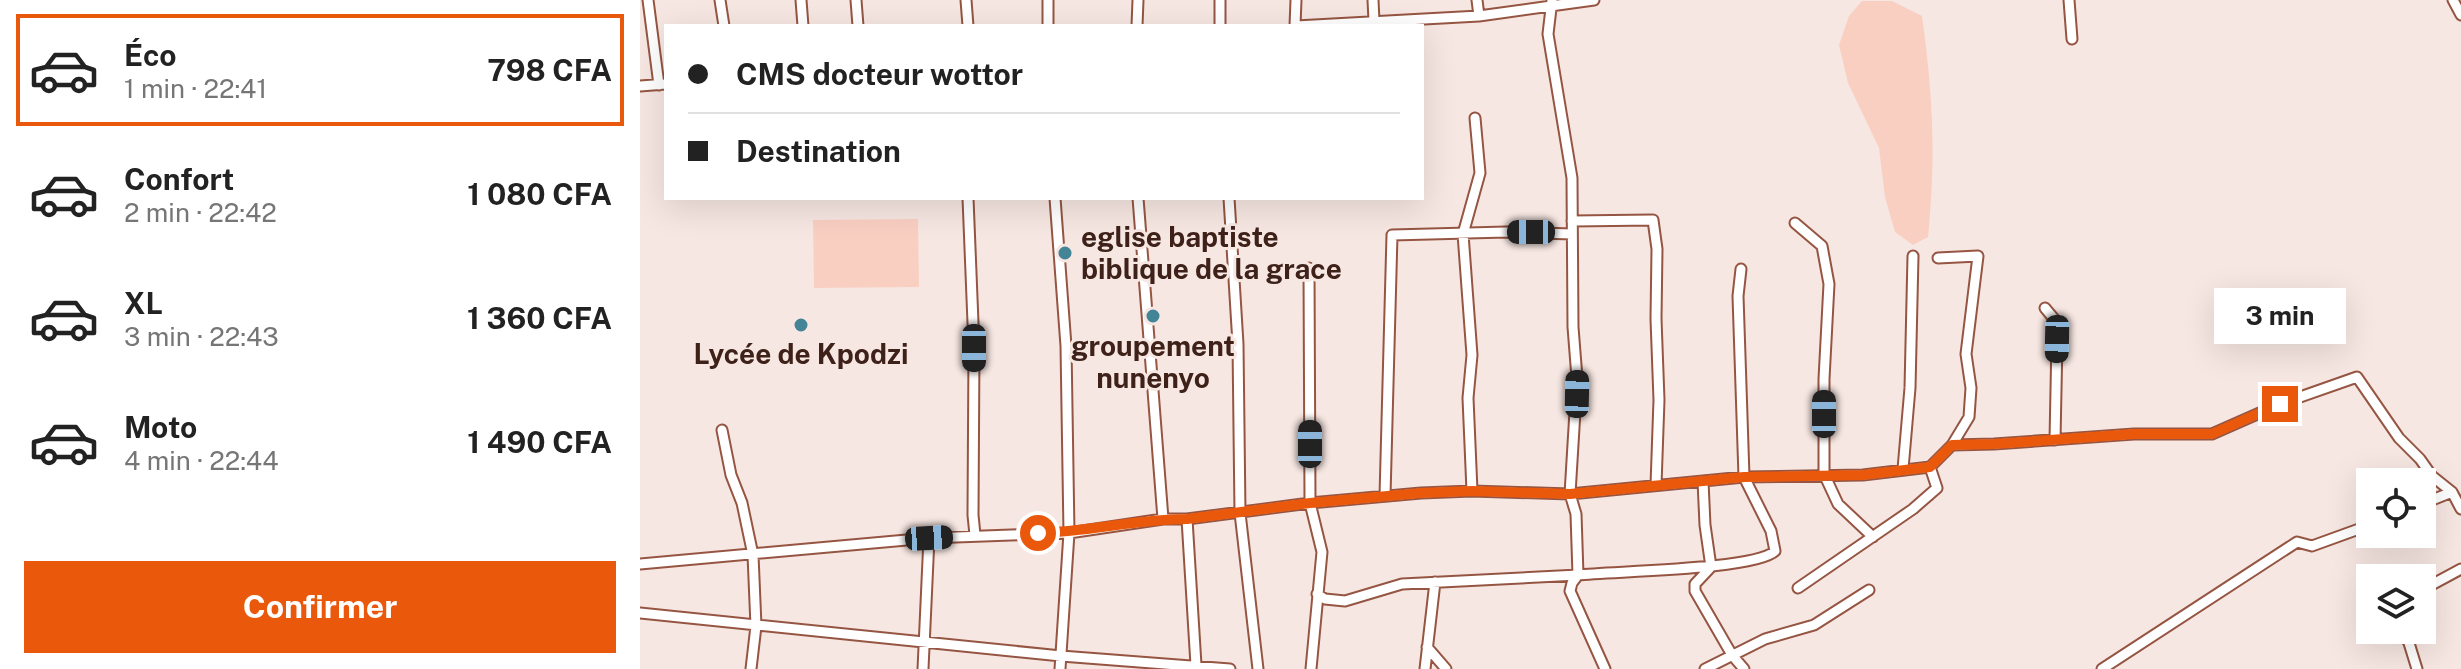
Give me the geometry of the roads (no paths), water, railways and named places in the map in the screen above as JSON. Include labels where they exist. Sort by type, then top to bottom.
[{"type":"street","points":[[640,86],[663,85],[648,0]]},
{"type":"street","points":[[720,0],[724,24]]},
{"type":"street","points":[[801,0],[803,24]]},
{"type":"street","points":[[856,0],[858,24]]},
{"type":"street","points":[[966,0],[968,24]]},
{"type":"street","points":[[1048,0],[1048,24]]},
{"type":"street","points":[[1137,24],[1138,0]]},
{"type":"street","points":[[1220,0],[1220,24]]},
{"type":"street","points":[[1296,0],[1296,24]]},
{"type":"street","points":[[1373,0],[1374,21]]},
{"type":"street","points":[[1477,0],[1479,16]]},
{"type":"street","points":[[1327,24],[1479,16],[1552,2],[1594,0]]},
{"type":"street","points":[[2069,0],[2072,39]]},
{"type":"street","points":[[2453,0],[2461,15]]},
{"type":"street","points":[[1552,2],[1548,34],[1572,178],[1573,327],[1577,378],[1570,494],[1576,514],[1578,575],[1570,591],[1605,669]]},
{"type":"street","points":[[1472,491],[1468,398],[1472,355],[1463,234],[1480,173],[1475,118]]},
{"type":"street","points":[[968,200],[974,348],[975,535]]},
{"type":"street","points":[[1055,200],[1066,346],[1069,533],[1060,669]]},
{"type":"street","points":[[1138,200],[1163,519]]},
{"type":"street","points":[[1229,200],[1238,344],[1240,513],[1258,669]]},
{"type":"street","points":[[1572,221],[1653,220],[1657,249],[1659,400],[1656,485]]},
{"type":"street","points":[[1795,223],[1822,246],[1829,284],[1824,379],[1824,474],[1838,504],[1873,537]]},
{"type":"street","points":[[1385,496],[1392,235],[1572,234]]},
{"type":"street","points":[[1903,469],[1910,388],[1913,256]]},
{"type":"street","points":[[640,564],[929,538],[1069,533],[1163,519],[1187,519],[1385,496],[1472,491],[1570,494],[1744,477],[1863,475],[1930,467],[1952,445],[1969,417],[1971,388],[1966,354],[1978,256],[1938,258]]},
{"type":"street","points":[[1309,268],[1310,503],[1322,552],[1311,669]]},
{"type":"street","points":[[1317,594],[1325,599],[1345,601],[1402,584],[1711,567],[1772,555],[1775,551],[1771,531],[1744,477],[1738,296],[1741,269]]},
{"type":"street","points":[[2045,308],[2055,320],[2057,339],[2055,440]]},
{"type":"street","points":[[1952,445],[2134,434],[2212,434],[2280,404],[2357,377],[2399,438],[2432,476],[2452,492],[2461,509]]},
{"type":"street","points":[[722,430],[753,555],[756,626],[751,669]]},
{"type":"street","points":[[1798,588],[1913,509],[1937,488],[1930,467]]},
{"type":"street","points":[[1703,481],[1711,567]]},
{"type":"street","points":[[2436,498],[2452,492]]},
{"type":"street","points":[[1187,519],[1196,665]]},
{"type":"street","points":[[2102,669],[2297,542],[2312,546],[2356,530]]},
{"type":"street","points":[[923,669],[929,538]]},
{"type":"street","points":[[1711,567],[1695,584],[1695,591],[1732,655],[1744,669]]},
{"type":"street","points":[[2436,582],[2461,569]]},
{"type":"street","points":[[1425,669],[1435,582]]},
{"type":"street","points":[[1705,669],[1765,639],[1814,625],[1869,590]]},
{"type":"street","points":[[640,613],[1061,656],[1230,669]]},
{"type":"street","points":[[2409,644],[2417,669]]},
{"type":"street","points":[[1427,647],[1446,669]]},
{"type":"place","name":"eglise baptiste biblique de la grace","points":[[1065,253]]},
{"type":"place","name":"groupement nunenyo","points":[[1153,316]]},
{"type":"place","name":"Lycée de Kpodzi","points":[[801,325]]}]
